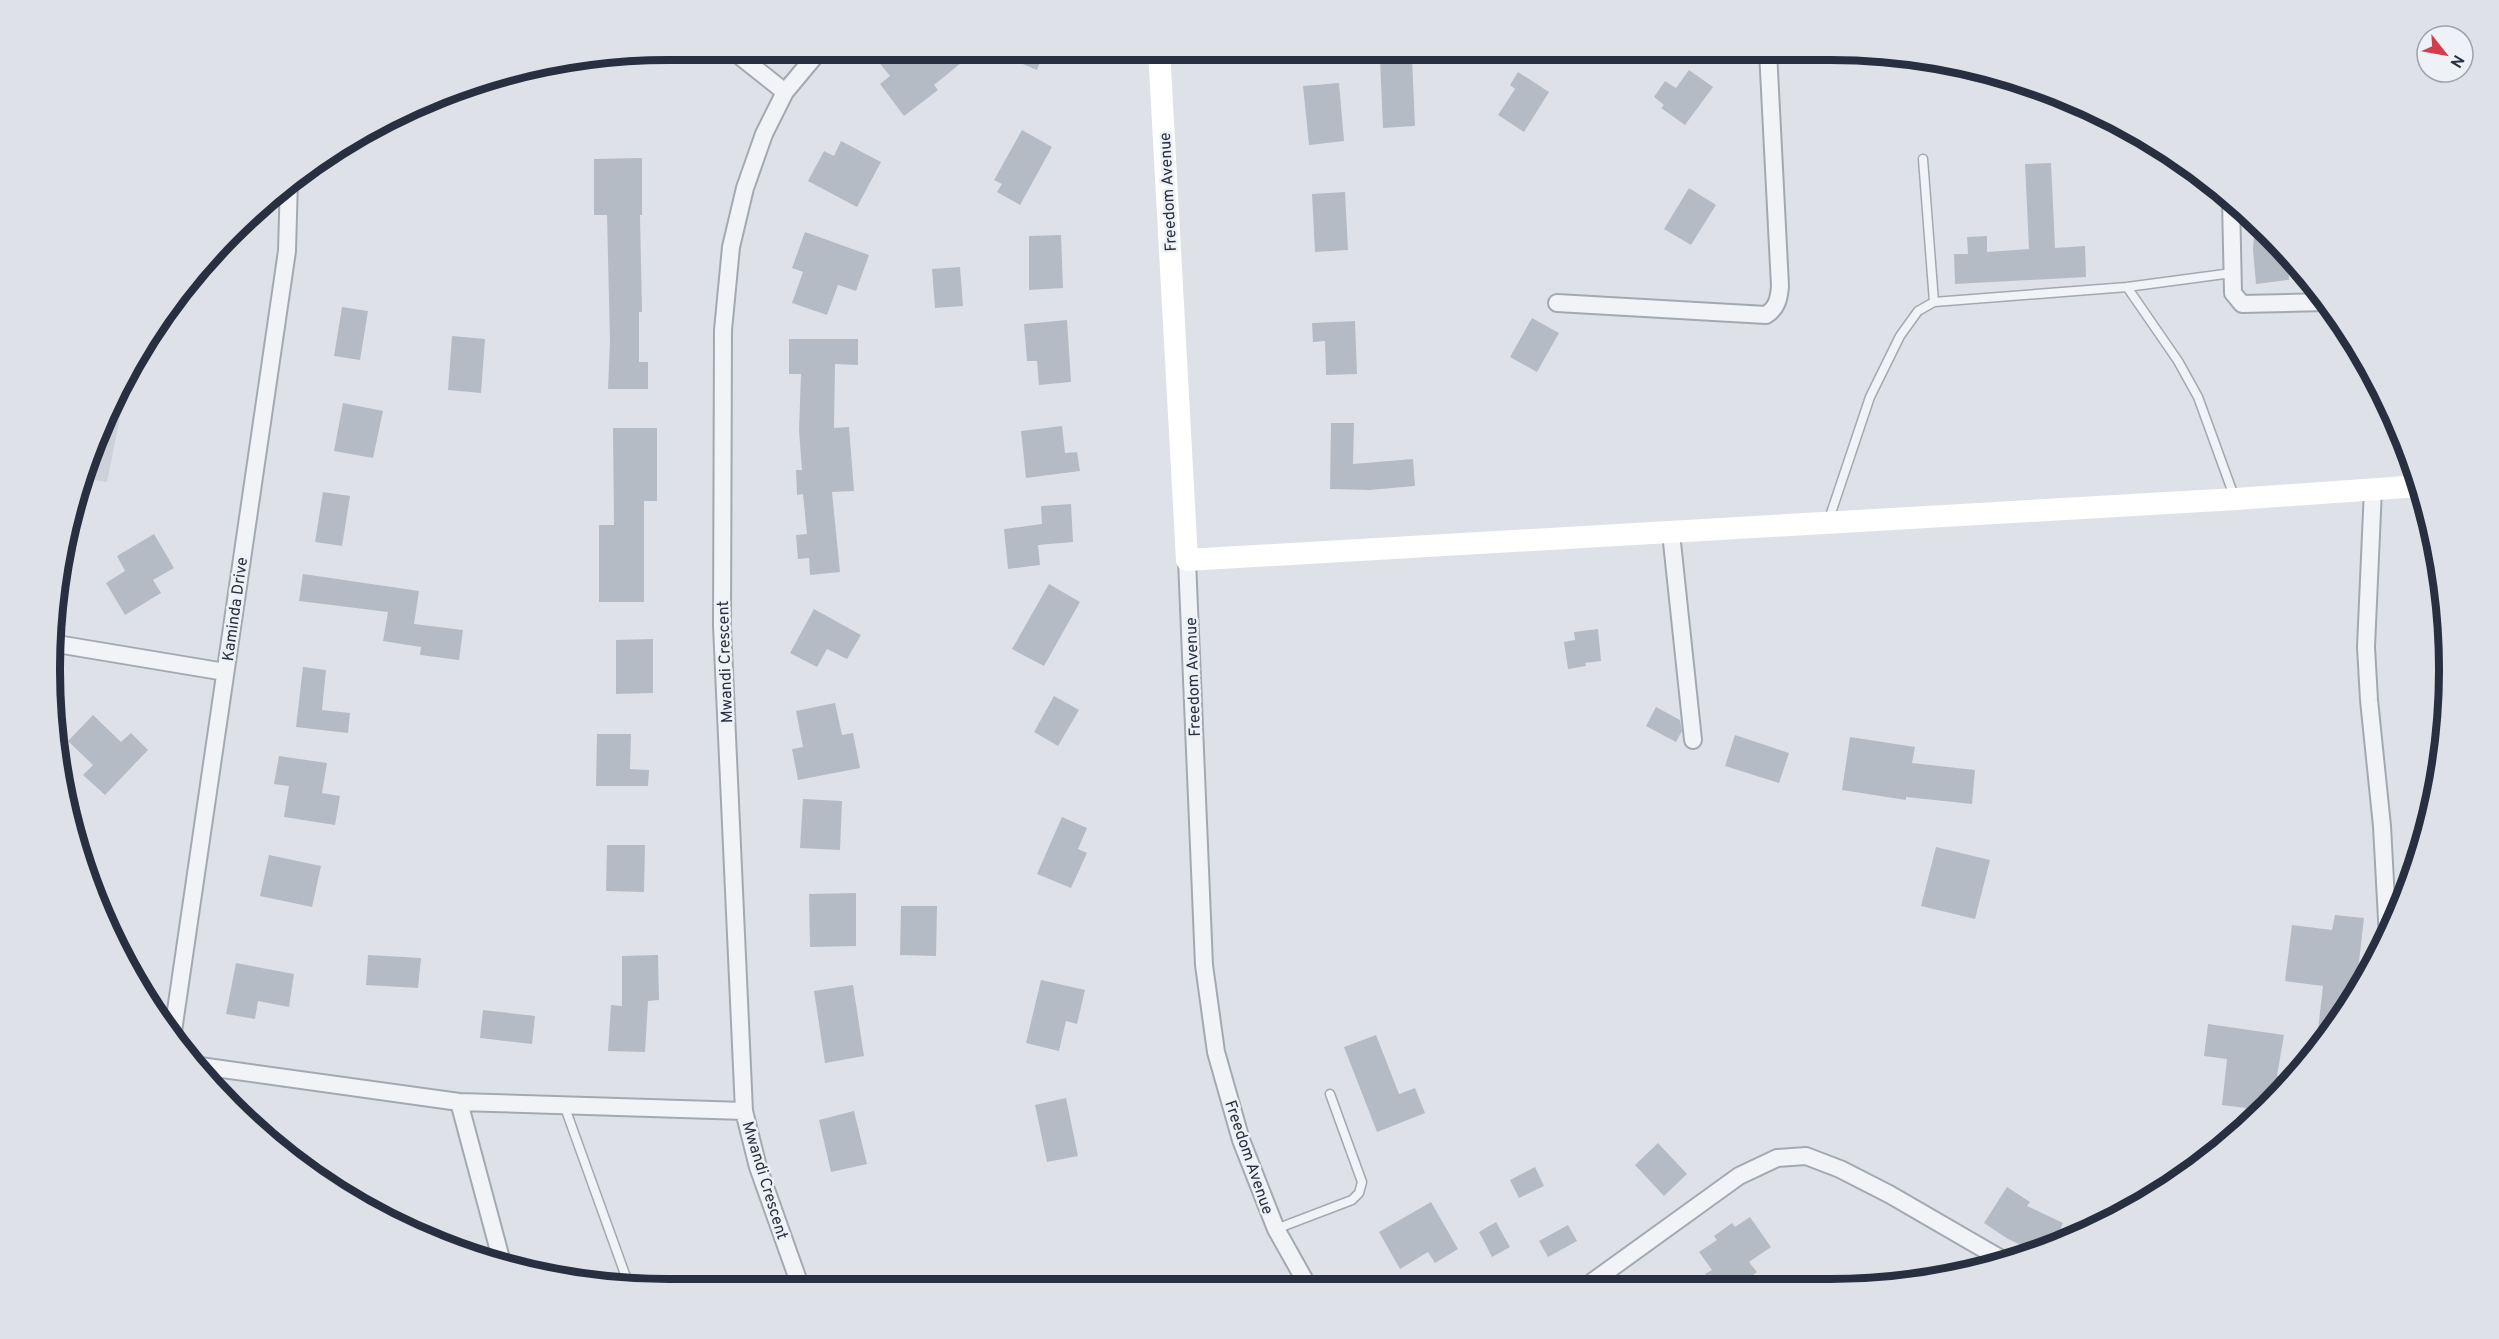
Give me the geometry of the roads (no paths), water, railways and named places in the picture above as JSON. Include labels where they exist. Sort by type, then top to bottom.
[{"type":"main road","name":"Freedom Avenue","points":[[1160,60],[1187,560]]},
{"type":"main road","points":[[1187,560],[2236,500],[2411,487]]},
{"type":"street","points":[[745,60],[785,92]]},
{"type":"street","name":"Mwandi Crescent","points":[[798,1279],[758,1167],[744,1111],[722,626],[723,330],[731,247],[745,188],[764,135],[785,92],[812,60]]},
{"type":"street","points":[[1557,303],[1766,315],[1773,310],[1779,300],[1780,286],[1768,60]]},
{"type":"street","name":"Kaminda Drive","points":[[174,1024],[287,251],[289,194]]},
{"type":"street","points":[[2231,211],[2233,293],[2242,304],[2316,302]]},
{"type":"street","points":[[2373,489],[2366,647],[2382,826],[2387,916]]},
{"type":"street","points":[[1671,532],[1693,740]]},
{"type":"street","name":"Freedom Avenue","points":[[1187,560],[1204,965],[1216,1052],[1241,1140],[1276,1229],[1304,1279]]},
{"type":"street","points":[[61,645],[225,672]]},
{"type":"street","points":[[208,1067],[459,1102],[744,1111]]},
{"type":"street","points":[[459,1102],[500,1255]]},
{"type":"street","points":[[1596,1279],[1739,1176],[1777,1158],[1806,1156],[1840,1169],[1890,1194],[1995,1256]]},
{"type":"lane","points":[[1923,159],[1934,302]]},
{"type":"lane","points":[[1828,523],[1870,397],[1900,336],[1918,311],[1934,302],[2127,287],[2232,273]]},
{"type":"lane","points":[[2127,287],[2178,361],[2198,397],[2236,500]]},
{"type":"lane","points":[[1276,1229],[1352,1200],[1359,1193],[1362,1182],[1330,1094]]},
{"type":"lane","points":[[564,1105],[626,1278]]}]
